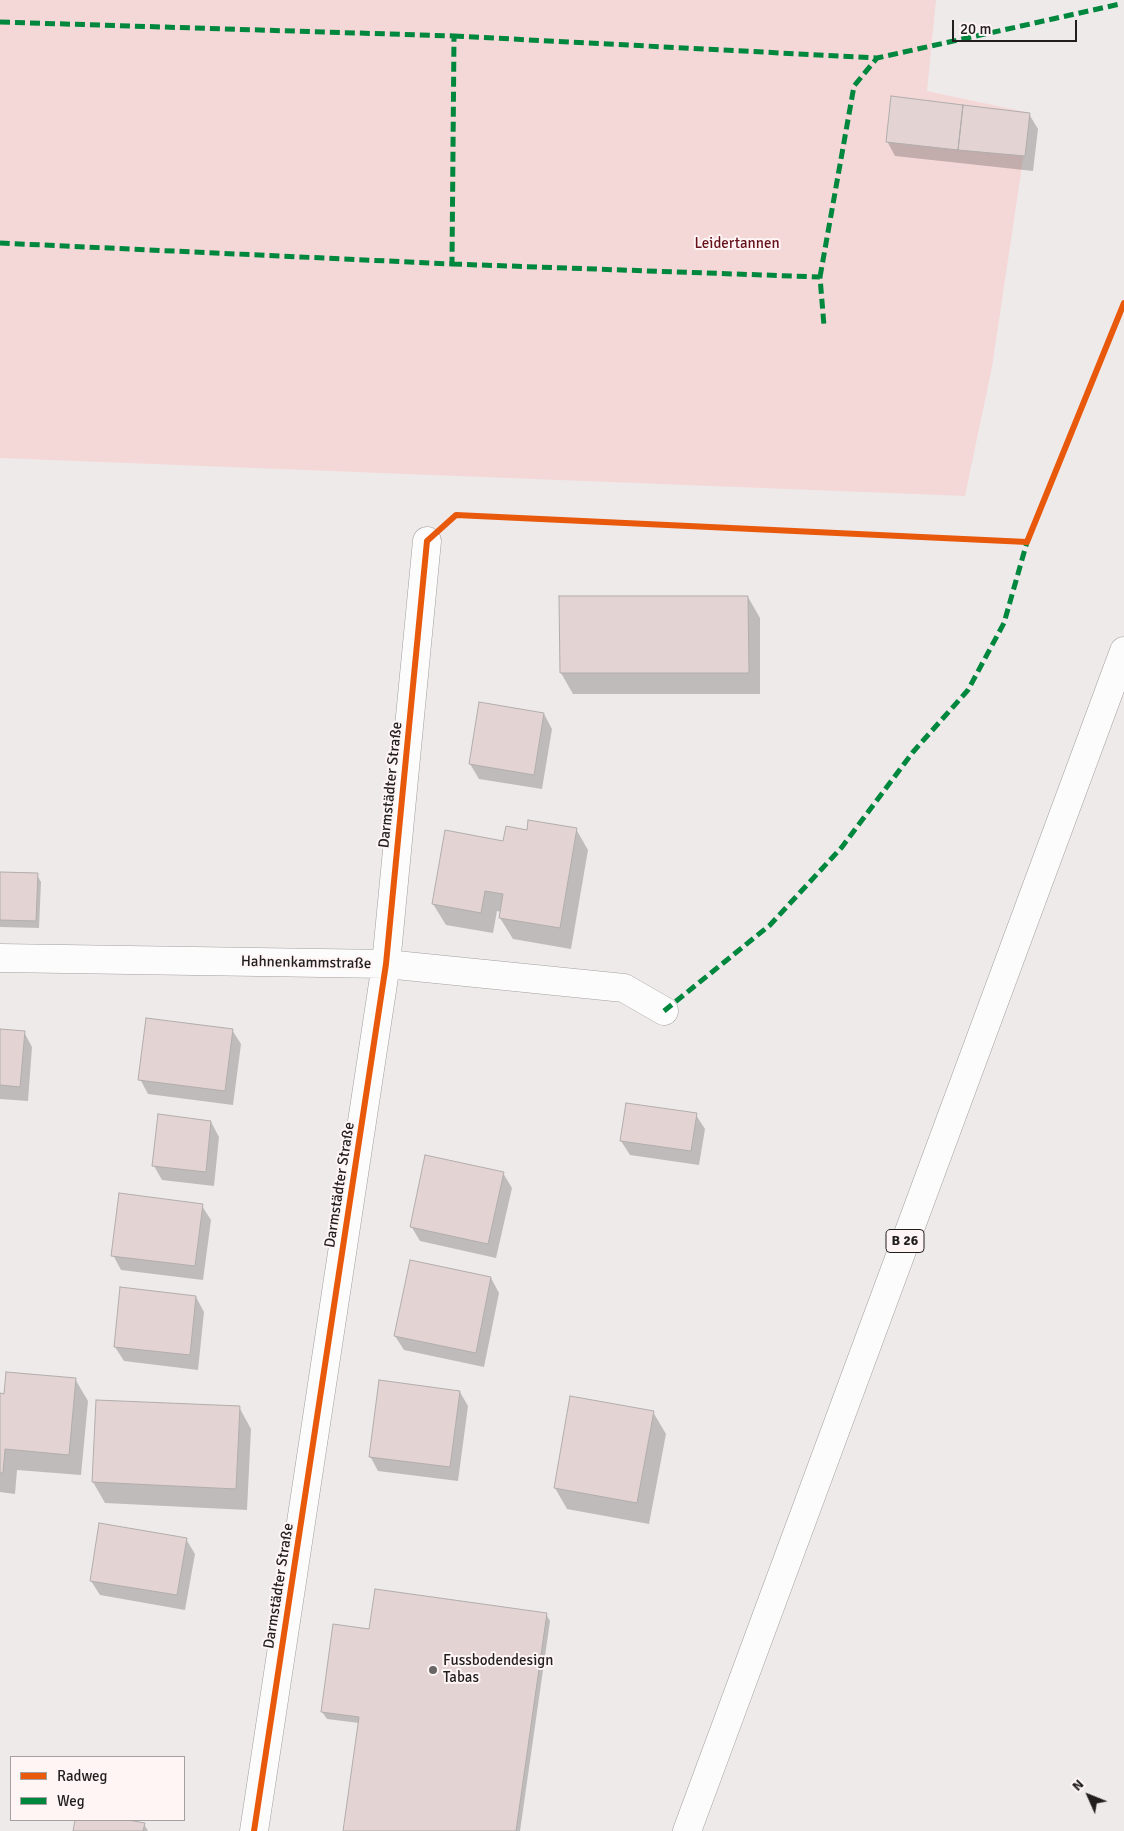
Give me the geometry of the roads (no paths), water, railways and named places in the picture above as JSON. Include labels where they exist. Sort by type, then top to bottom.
[{"type":"street","name":"Darmstädter Straße","points":[[254,1831],[386,964],[428,541]]},
{"type":"street","name":"B 26","points":[[687,1831],[1124,651]]},
{"type":"street","name":"Hahnenkammstraße","points":[[0,958],[386,964],[624,988],[664,1011]]},
{"type":"place","name":"Fussbodendesign Tabas","points":[[433,1670]]},
{"type":"park label","name":"Leidertannen","points":[[737,244]]}]
